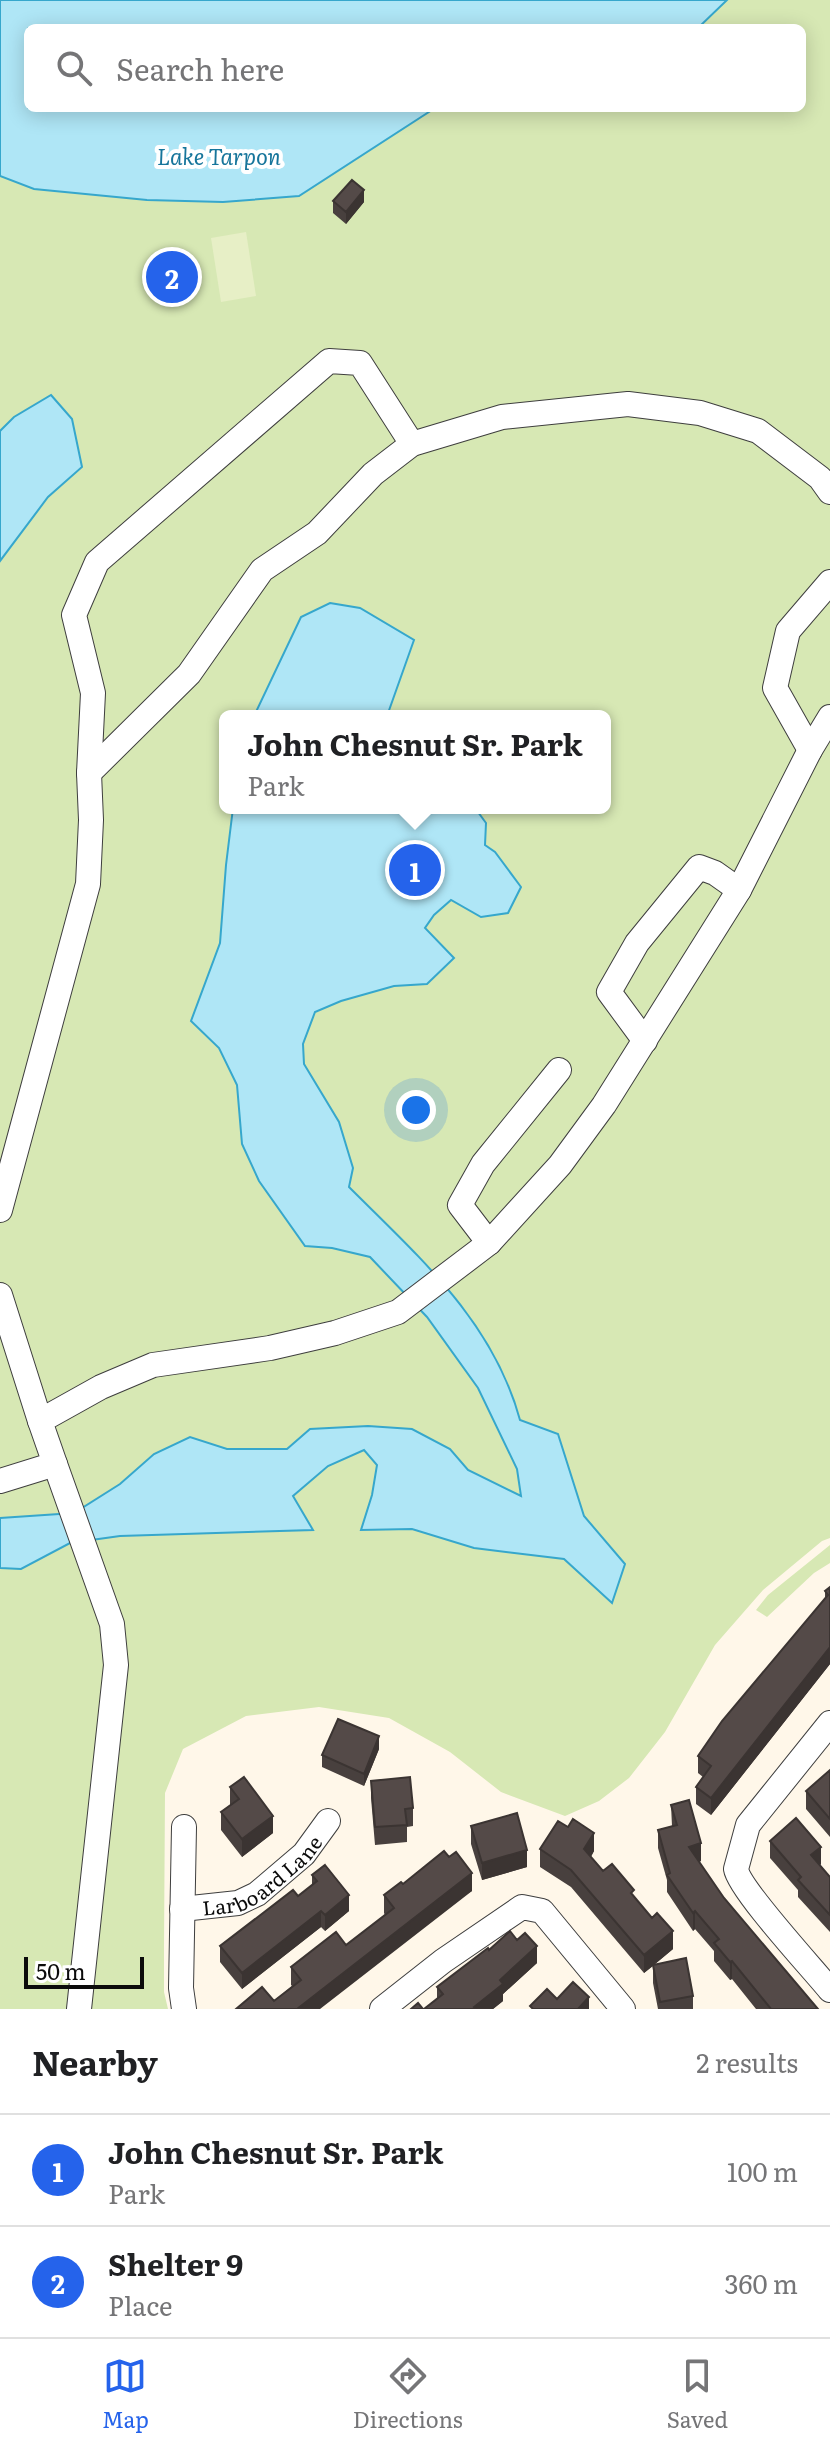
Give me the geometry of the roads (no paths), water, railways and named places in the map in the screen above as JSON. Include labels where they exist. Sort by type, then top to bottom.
[{"type":"street","points":[[0,1210],[88,884],[93,693],[74,615],[97,562],[329,361],[360,363],[412,444]]},
{"type":"street","points":[[89,773],[189,674],[262,570],[317,533],[373,474],[412,444],[502,417],[628,404],[700,413],[758,431],[820,478],[830,492]]},
{"type":"street","points":[[810,750],[775,688],[788,631],[830,582]]},
{"type":"street","points":[[40,1421],[101,1387],[153,1365],[270,1348],[335,1333],[398,1312],[489,1243],[560,1165],[604,1105],[739,890],[830,717]]},
{"type":"street","points":[[645,1041],[609,992],[637,943],[699,867],[715,873],[739,890]]},
{"type":"street","points":[[489,1243],[460,1205],[483,1164],[559,1070]]},
{"type":"street","points":[[0,1295],[40,1421],[112,1624],[116,1665],[79,2009]]},
{"type":"street","points":[[0,1481],[55,1464]]},
{"type":"street","points":[[829,1728],[748,1825],[736,1869],[737,1876],[750,1894],[830,1990]]},
{"type":"street","name":"Larboard Lane","points":[[182,1909],[238,1903],[257,1894],[304,1854],[328,1821]]},
{"type":"street","points":[[184,1827],[181,1988],[184,2009]]},
{"type":"street","points":[[382,2009],[443,1961],[522,1907],[542,1911],[623,2009]]},
{"type":"water","name":"Lake Tarpon","points":[[0,0],[727,0],[702,24],[24,24],[24,112],[429,112],[299,196],[223,202],[147,200],[34,189],[0,176]]},
{"type":"water","points":[[51,395],[72,419],[82,467],[48,497],[0,561],[0,431],[14,417]]},
{"type":"water","points":[[330,603],[360,608],[414,640],[389,710],[257,710],[301,617]]},
{"type":"water","points":[[232,814],[479,814],[486,823],[485,845],[495,852],[521,887],[508,913],[481,917],[451,900],[425,928],[454,958],[427,984],[394,986],[315,1012],[303,1044],[304,1064],[339,1122],[353,1168],[349,1187],[427,1265],[472,1321],[508,1384],[520,1420],[558,1434],[584,1516],[625,1564],[612,1603],[564,1559],[474,1548],[412,1529],[361,1530],[377,1465],[364,1450],[328,1466],[293,1496],[313,1530],[120,1536],[70,1543],[21,1569],[0,1568],[0,1518],[74,1513],[120,1484],[154,1454],[190,1437],[227,1449],[287,1449],[310,1429],[368,1426],[412,1429],[450,1449],[468,1470],[521,1496],[517,1469],[478,1388],[427,1317],[370,1257],[332,1248],[305,1246],[259,1181],[242,1144],[237,1085],[219,1048],[191,1021],[220,943]]},
{"type":"place","name":"Shelter 9","points":[[172,277]]},
{"type":"place","name":"John Chesnut Sr. Park","points":[[415,870]]}]
